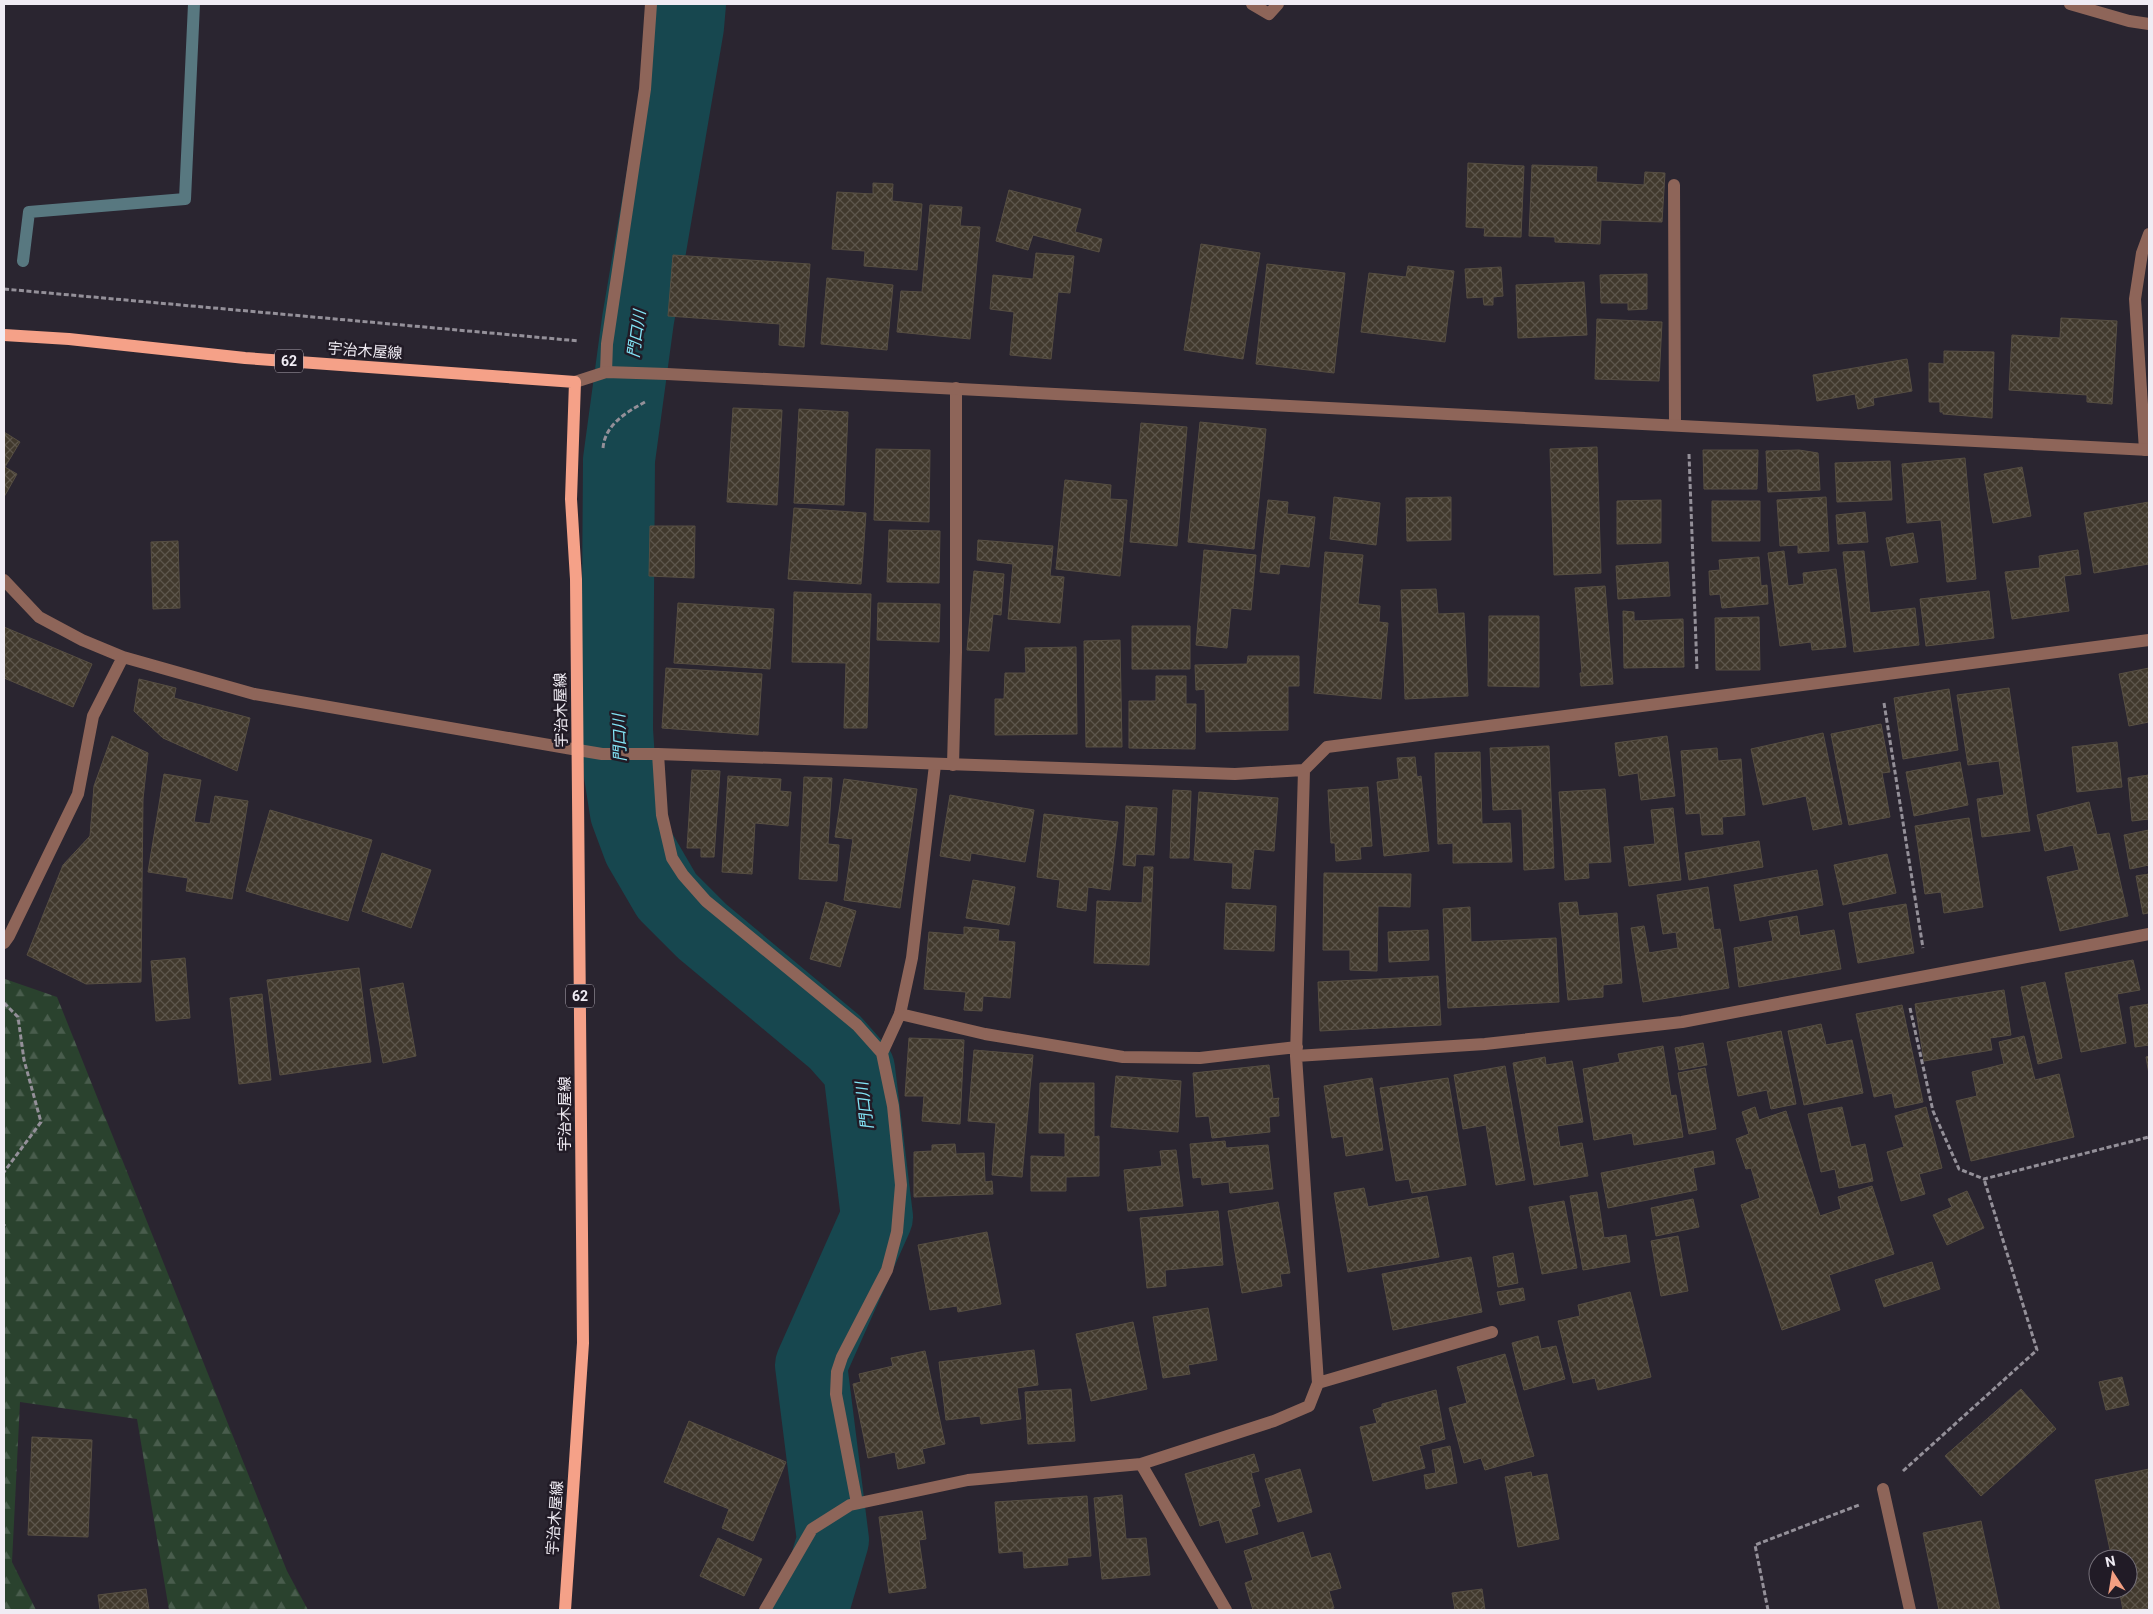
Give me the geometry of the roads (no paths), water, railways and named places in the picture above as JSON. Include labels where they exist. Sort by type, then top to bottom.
[{"type":"main road","name":"宇治木屋線","points":[[4,335],[69,339],[245,358],[575,382],[571,499],[576,580],[583,1343],[565,1610]]},
{"type":"street","points":[[606,372],[607,344],[645,89],[651,4]]},
{"type":"street","points":[[1252,4],[1269,14],[1278,4]]},
{"type":"street","points":[[2070,4],[2129,21],[2149,24]]},
{"type":"street","points":[[1674,185],[1675,424]]},
{"type":"street","points":[[575,382],[606,372],[667,374],[1675,424],[2147,450],[2135,299],[2142,253],[2149,234]]},
{"type":"street","points":[[953,765],[956,642],[956,388]]},
{"type":"street","points":[[4,580],[39,617],[82,640],[123,657],[254,694],[578,750],[606,754],[1235,774],[1304,770],[1327,747],[2149,640]]},
{"type":"street","points":[[4,943],[78,794],[93,716],[123,657]]},
{"type":"street","points":[[653,754],[662,815],[672,858],[683,875],[706,901],[857,1025],[882,1053],[893,1106],[901,1185],[897,1232],[887,1270],[842,1357],[837,1372],[836,1394],[853,1504]]},
{"type":"street","points":[[882,1053],[900,1014],[912,958],[935,764]]},
{"type":"street","points":[[764,1610],[812,1529],[853,1504],[968,1480],[1141,1464],[1274,1420],[1309,1406],[1318,1383],[1297,1051],[1304,770]]},
{"type":"street","points":[[900,1014],[985,1034],[1123,1057],[1200,1058],[1297,1051],[1485,1044],[1682,1022],[2149,934]]},
{"type":"street","points":[[1318,1383],[1492,1332]]},
{"type":"street","points":[[1141,1464],[1226,1610]]},
{"type":"street","points":[[1883,1489],[1910,1610]]},
{"type":"waterway","points":[[23,261],[29,212],[185,199],[194,4]]},
{"type":"waterway","name":"門口川","points":[[690,4],[688,27],[638,320],[619,460],[617,730],[620,775],[626,813],[639,848],[667,896],[702,931],[835,1042],[859,1069],[877,1217],[811,1365],[833,1540],[816,1598],[807,1610]]}]
